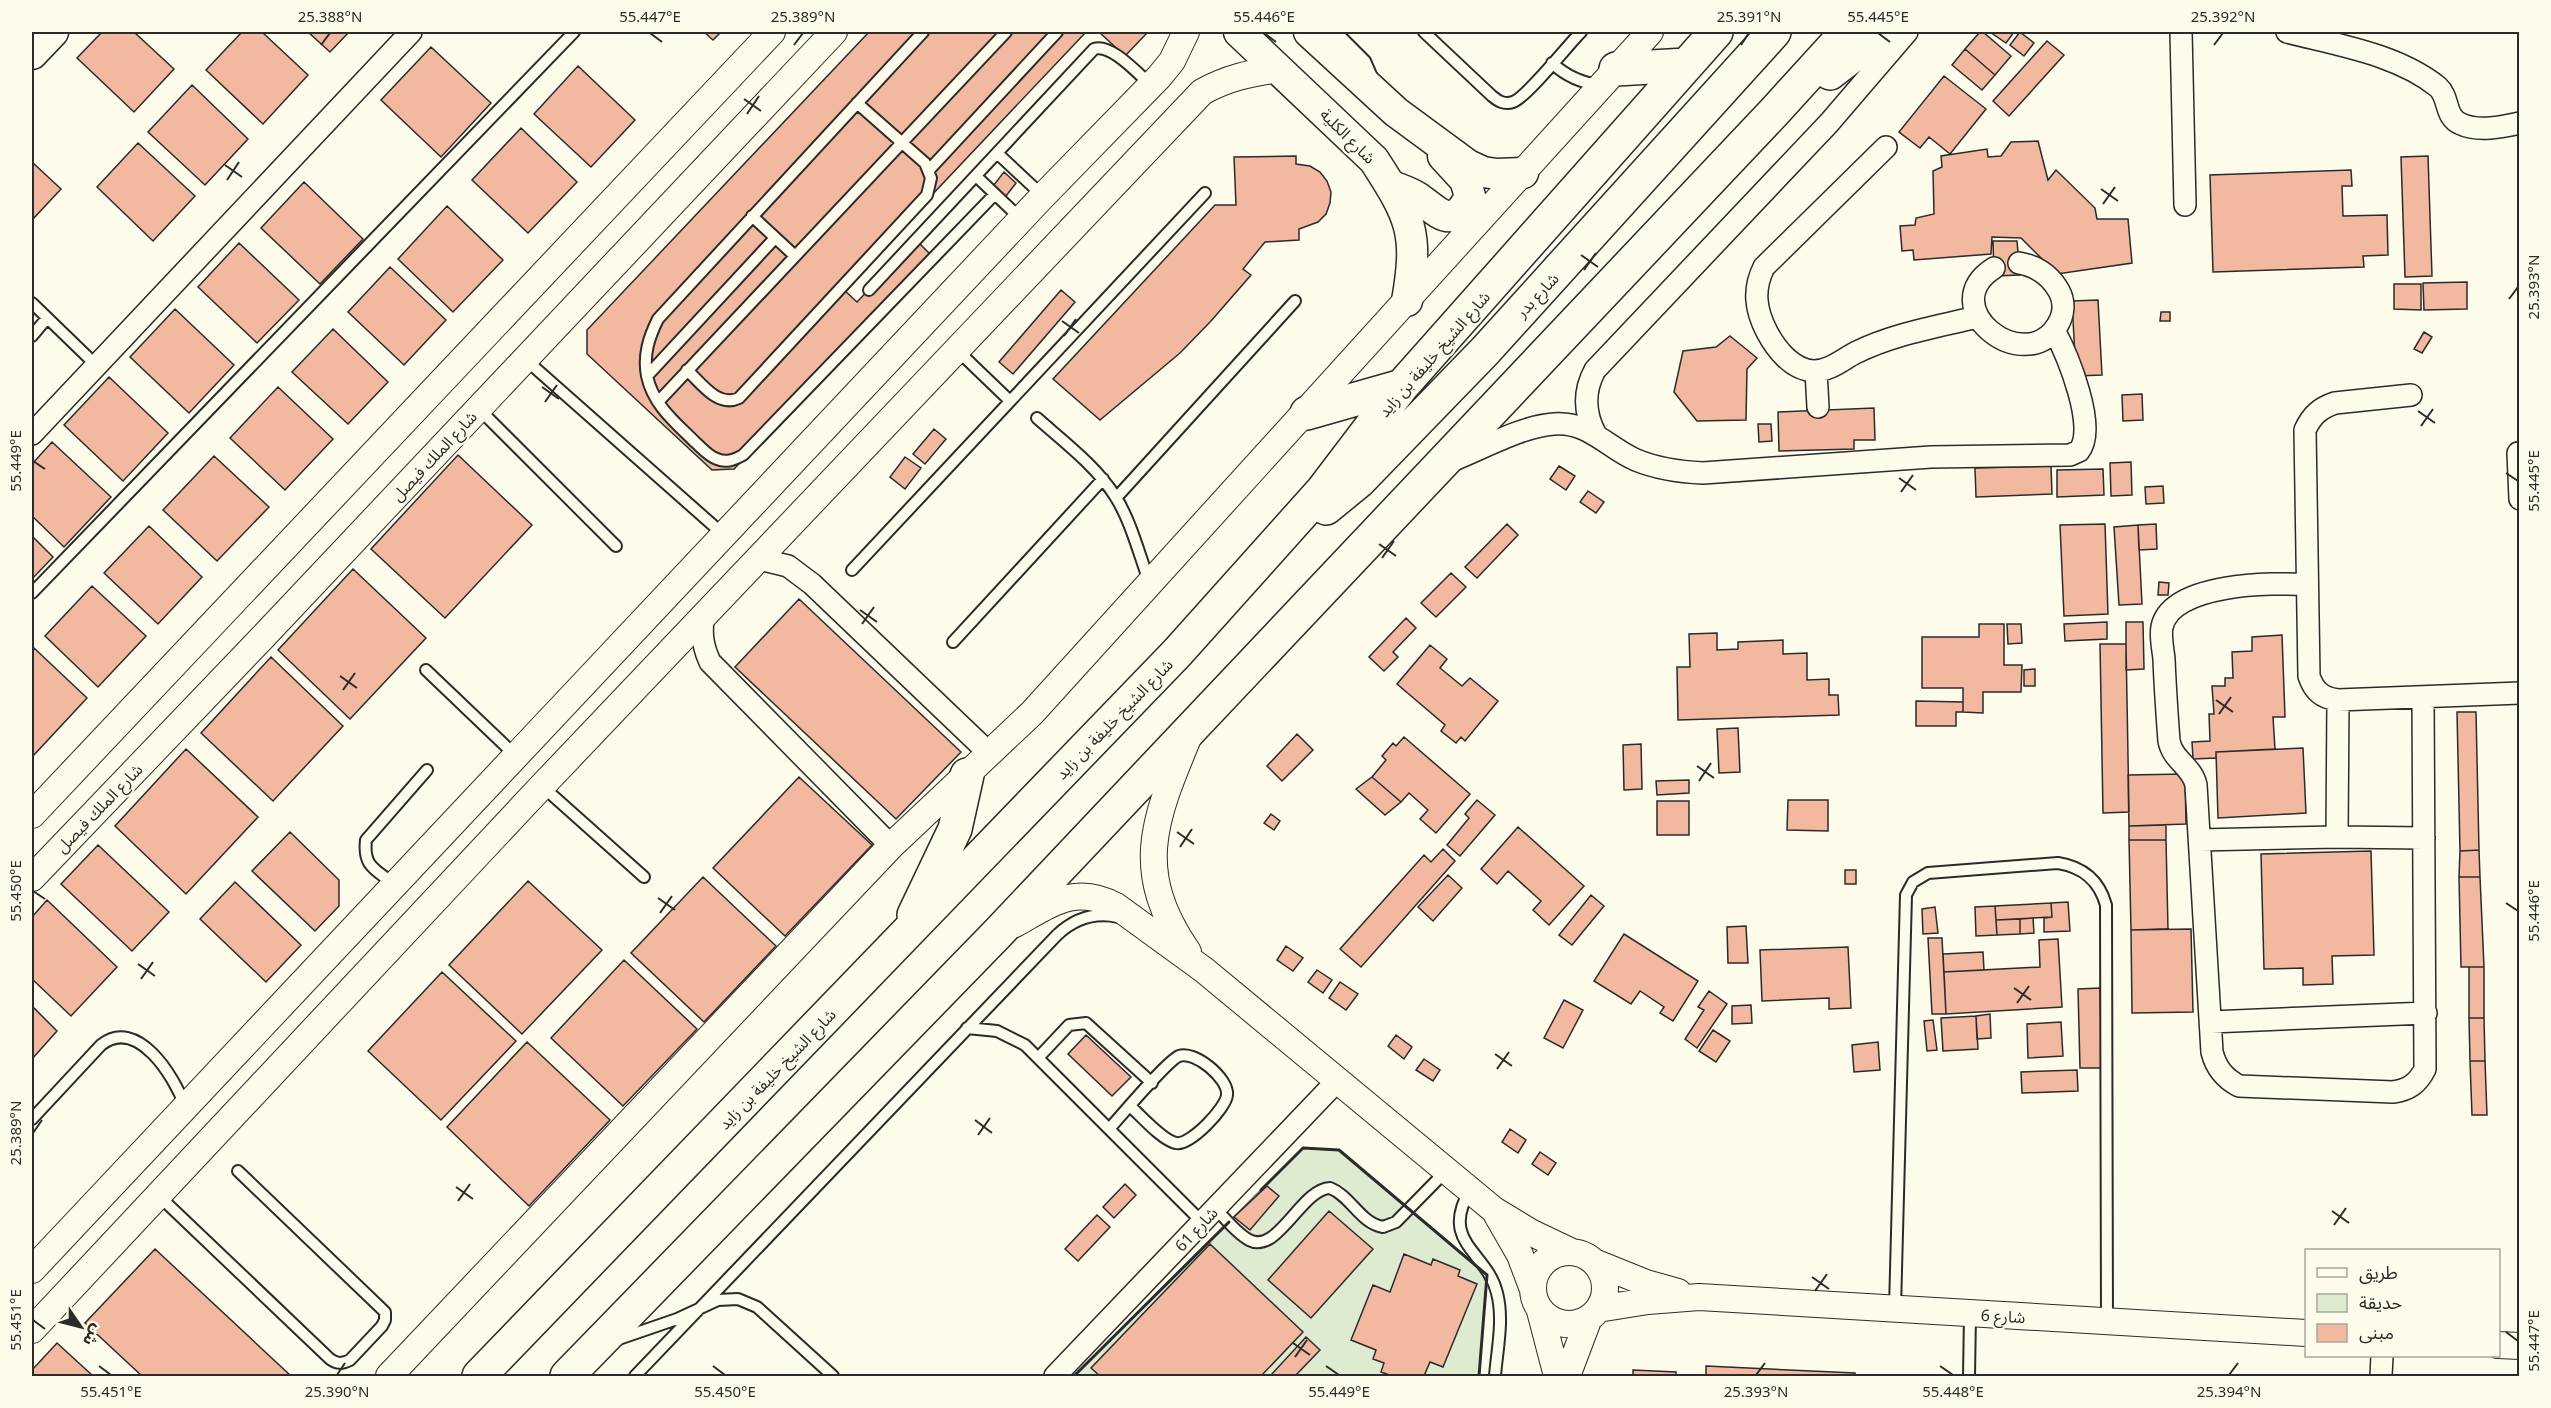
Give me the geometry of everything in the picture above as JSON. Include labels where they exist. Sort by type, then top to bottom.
[{"type":"main road","points":[[32,54],[53,32]]},
{"type":"main road","name":"شارع الكلية","points":[[1239,32],[1374,160],[1390,185],[1409,222],[1413,243],[1414,264],[1407,301]]},
{"type":"main road","points":[[1309,32],[1374,92],[1434,142],[1468,165],[1483,171],[1523,174]]},
{"type":"main road","name":"شارع الشيخ خليفة بن زايد","points":[[479,1377],[558,1292],[901,941],[1177,653],[1323,489],[1402,387],[1716,32]]},
{"type":"main road","name":"شارع بدر","points":[[1281,538],[1335,502],[1382,458],[1580,248],[1774,32]]},
{"type":"main road","points":[[567,1377],[998,933],[1194,723],[1442,465],[1848,32]]},
{"type":"main road","points":[[1776,110],[1825,77],[1883,32]]},
{"type":"main road","points":[[1608,77],[1686,65]]},
{"type":"main road","points":[[1390,185],[1417,198],[1438,215],[1450,216],[1462,207],[1470,196],[1468,188],[1434,142]]},
{"type":"main road","points":[[1307,412],[1402,387]]},
{"type":"main road","points":[[901,941],[955,829],[978,764]]},
{"type":"street","points":[[32,435],[411,32]]},
{"type":"street","points":[[33,811],[772,32]]},
{"type":"street","name":"شارع الملك فيصل","points":[[32,878],[834,32]]},
{"type":"street","points":[[40,1255],[185,1106],[1043,196],[1151,86],[1172,61],[1186,32]]},
{"type":"street","points":[[389,1377],[891,846],[1032,713],[1650,32]]},
{"type":"street","points":[[1596,435],[1587,414],[1586,402],[1590,380],[1595,370],[1828,123],[1906,32]]},
{"type":"street","points":[[2181,32],[2185,205]]},
{"type":"street","points":[[2288,32],[2369,54],[2416,74],[2438,87],[2444,94],[2451,117],[2463,125],[2489,127],[2520,123]]},
{"type":"street","points":[[32,1330],[542,786],[1203,92],[1222,81],[1245,74],[1279,69]]},
{"type":"street","points":[[1886,147],[1771,257],[1759,277],[1756,300],[1770,339],[1794,364],[1815,371],[1830,368],[1856,353],[1896,337],[1977,317]]},
{"type":"street","points":[[1043,196],[1062,194],[1069,199],[1078,214],[1078,223]]},
{"type":"street","points":[[1994,268],[1987,273],[1978,286],[1974,301],[1977,317],[1992,334],[2012,343],[2035,342],[2054,330],[2062,313],[2061,294],[2043,273],[2019,263]]},
{"type":"street","points":[[1442,465],[1542,426],[1570,425],[1596,435],[1635,460],[1680,472],[1703,473],[1965,455],[2070,456],[2079,451],[2086,436],[2078,387],[2064,349],[2054,330]]},
{"type":"street","points":[[1815,371],[1818,407]]},
{"type":"street","points":[[2411,395],[2335,403],[2325,406],[2309,420],[2304,440],[2309,676],[2316,691],[2322,696],[2338,700],[2520,693]]},
{"type":"street","points":[[2518,453],[2520,499]]},
{"type":"street","points":[[759,560],[788,566],[812,584],[978,764]]},
{"type":"street","points":[[2307,585],[2262,583],[2218,590],[2185,601],[2174,608],[2162,627],[2169,741],[2173,754],[2190,769],[2194,777],[2200,840],[2212,1052],[2218,1069],[2231,1082],[2239,1086],[2393,1092],[2409,1088],[2421,1077],[2425,1069],[2423,697]]},
{"type":"street","points":[[703,619],[701,633],[710,662],[891,846]]},
{"type":"street","points":[[2337,837],[2338,700]]},
{"type":"street","points":[[1194,723],[1160,808],[1156,826],[1154,863],[1160,898],[1168,918],[1189,954],[1204,970]]},
{"type":"street","points":[[2200,840],[2424,838]]},
{"type":"street","points":[[998,933],[1053,903],[1079,895],[1104,900],[1204,970]]},
{"type":"street","name":"شارع 6","points":[[1204,970],[1494,1209],[1532,1233],[1583,1257],[1646,1283],[1699,1297]]},
{"type":"street","points":[[2211,1022],[2426,1013]]},
{"type":"street","points":[[232,1056],[231,1065],[238,1080],[245,1084],[261,1084]]},
{"type":"street","name":"شارع 61","points":[[1055,1377],[1337,1081]]},
{"type":"street","points":[[1494,1209],[1516,1247],[1532,1287],[1557,1377]]},
{"type":"street","points":[[1532,1287],[1540,1265],[1560,1253],[1583,1257],[1602,1273],[1605,1285],[1604,1298],[1593,1314],[1572,1358],[1567,1377]]},
{"type":"street","name":"شارع 6","points":[[1593,1314],[1648,1300],[1699,1297],[2305,1333]]},
{"type":"street","points":[[1540,1311],[1558,1323],[1569,1324],[1593,1314]]},
{"type":"street","points":[[2500,1345],[2520,1346]]},
{"type":"street","points":[[2381,1377],[2382,1357]]},
{"type":"lane","points":[[32,593],[574,32]]},
{"type":"lane","points":[[923,32],[658,318],[647,346],[647,376],[658,402],[666,414],[712,458],[726,461],[743,455],[995,194]]},
{"type":"lane","points":[[658,402],[1006,32]]},
{"type":"lane","points":[[929,170],[1057,32]]},
{"type":"lane","points":[[1336,32],[1365,61],[1373,82],[1374,92]]},
{"type":"lane","points":[[1424,32],[1492,96],[1506,103],[1521,98],[1581,32]]},
{"type":"lane","points":[[869,290],[1094,49],[1110,50],[1151,86]]},
{"type":"lane","points":[[1552,63],[1579,81],[1608,77]]},
{"type":"lane","points":[[687,370],[718,399],[732,401],[739,398],[927,195],[930,186],[929,170],[857,103]]},
{"type":"lane","points":[[997,153],[1043,196]]},
{"type":"lane","points":[[976,176],[1022,219]]},
{"type":"lane","points":[[852,570],[1205,193]]},
{"type":"lane","points":[[752,216],[795,256]]},
{"type":"lane","points":[[647,376],[775,238]]},
{"type":"lane","points":[[1116,498],[1295,301]]},
{"type":"lane","points":[[32,303],[96,366]]},
{"type":"lane","points":[[32,336],[47,318]]},
{"type":"lane","points":[[958,351],[1010,400]]},
{"type":"lane","points":[[525,359],[724,535]]},
{"type":"lane","points":[[478,409],[616,546]]},
{"type":"lane","points":[[1037,418],[1103,479],[1116,498],[1150,585]]},
{"type":"lane","points":[[953,642],[1103,479]]},
{"type":"lane","points":[[426,670],[515,756]]},
{"type":"lane","points":[[394,884],[370,865],[364,855],[366,840],[427,770]]},
{"type":"lane","points":[[542,786],[644,877]]},
{"type":"lane","points":[[1895,1310],[1906,895],[1913,882],[1928,873],[2058,863],[2070,865],[2090,876],[2103,894],[2106,905],[2107,1322]]},
{"type":"lane","points":[[635,1377],[1064,928],[1092,916],[1113,916],[1138,922]]},
{"type":"lane","points":[[1038,1058],[1069,1025],[1086,1023],[1152,1083]]},
{"type":"lane","points":[[967,1028],[990,1030],[1012,1037],[1038,1058],[1109,1129],[1209,1215],[1257,1243],[1273,1236],[1317,1191],[1330,1188],[1341,1194],[1369,1222],[1383,1227],[1396,1222],[1446,1170]]},
{"type":"lane","points":[[32,1119],[101,1045],[110,1038],[120,1036],[130,1037],[140,1042],[161,1064],[176,1083],[185,1106]]},
{"type":"lane","points":[[1109,1129],[1130,1106],[1175,1059],[1186,1054],[1192,1055],[1222,1079],[1228,1093],[1224,1104],[1192,1139],[1182,1143],[1170,1141],[1130,1106]]},
{"type":"lane","points":[[158,1195],[330,1359],[343,1364],[350,1360],[382,1326],[385,1312],[238,1171]]},
{"type":"lane","points":[[1470,1190],[1461,1210],[1461,1232],[1467,1248],[1486,1268],[1497,1292],[1500,1317],[1495,1377]]},
{"type":"lane","points":[[598,1344],[654,1327],[728,1298],[748,1302],[757,1307],[833,1377]]},
{"type":"lane","points":[[1968,1377],[1970,1314]]},
{"type":"green space","points":[[1303,1148],[1339,1150],[1487,1275],[1479,1376],[1074,1376]]},
{"type":"building","points":[[102,32],[134,32],[174,69],[134,112],[77,58]]},
{"type":"building","points":[[242,32],[262,32],[308,75],[263,124],[206,70]]},
{"type":"building","points":[[308,32],[349,32],[330,52]]},
{"type":"building","points":[[704,32],[721,32],[713,40]]},
{"type":"building","points":[[869,32],[1086,32],[843,289],[857,302],[916,240],[934,258],[734,469],[712,470],[587,354],[587,330]]},
{"type":"building","points":[[1099,32],[1147,32],[1147,33],[1125,56]]},
{"type":"building","points":[[1980,32],[1983,32],[2011,56],[1995,75],[1965,49]]},
{"type":"building","points":[[1990,32],[2014,32],[2006,43]]},
{"type":"building","points":[[2020,32],[2034,43],[2024,56],[2010,45]]},
{"type":"building","points":[[2047,41],[2064,55],[2009,116],[1993,101]]},
{"type":"building","points":[[431,47],[491,103],[441,157],[381,100]]},
{"type":"building","points":[[1965,49],[1995,75],[1982,90],[1952,65]]},
{"type":"building","points":[[578,66],[635,120],[591,167],[534,114]]},
{"type":"building","points":[[1944,76],[1986,109],[1950,154],[1929,137],[1920,148],[1899,132]]},
{"type":"building","points":[[192,85],[248,139],[205,185],[148,132]]},
{"type":"building","points":[[521,128],[577,182],[528,233],[472,180]]},
{"type":"building","points":[[2038,141],[2048,180],[2056,170],[2095,208],[2097,219],[2128,219],[2132,263],[2057,274],[2021,238],[1992,237],[1991,254],[1914,260],[1913,250],[1902,251],[1900,226],[1915,225],[1916,218],[1934,214],[1933,171],[1942,167],[1941,156],[1987,149],[1988,157],[2001,156],[2011,142]]},
{"type":"building","points":[[138,143],[195,196],[153,241],[97,187]]},
{"type":"building","points":[[1296,156],[1296,164],[1310,166],[1320,172],[1327,181],[1331,192],[1326,214],[1318,222],[1299,229],[1299,240],[1265,242],[1243,269],[1251,275],[1180,353],[1100,420],[1053,379],[1215,205],[1236,205],[1234,157]]},
{"type":"building","points":[[2428,156],[2432,276],[2405,277],[2401,157]]},
{"type":"building","points":[[32,162],[61,189],[32,220]]},
{"type":"building","points":[[2351,170],[2352,186],[2342,186],[2343,216],[2387,215],[2388,255],[2363,256],[2364,267],[2213,272],[2210,175]]},
{"type":"building","points":[[1004,172],[1016,183],[1006,196],[993,186]]},
{"type":"building","points":[[304,182],[363,239],[320,284],[261,228]]},
{"type":"building","points":[[447,206],[503,260],[453,312],[398,259]]},
{"type":"building","points":[[1993,241],[2017,241],[2020,275],[1994,276]]},
{"type":"building","points":[[239,243],[299,300],[257,343],[198,287]]},
{"type":"building","points":[[390,267],[446,320],[404,365],[348,312]]},
{"type":"building","points":[[2467,282],[2467,309],[2424,310],[2423,283]]},
{"type":"building","points":[[2394,284],[2421,284],[2421,310],[2394,309]]},
{"type":"building","points":[[1061,290],[1075,302],[1013,374],[999,362]]},
{"type":"building","points":[[2098,300],[2102,375],[2076,376],[2072,301]]},
{"type":"building","points":[[175,309],[234,365],[189,413],[130,357]]},
{"type":"building","points":[[2161,312],[2170,312],[2170,321],[2160,321]]},
{"type":"building","points":[[333,329],[388,382],[348,424],[292,372]]},
{"type":"building","points":[[2424,332],[2432,337],[2422,353],[2414,349]]},
{"type":"building","points":[[1730,336],[1757,358],[1747,369],[1746,420],[1697,421],[1674,392],[1683,351],[1716,347]]},
{"type":"building","points":[[109,377],[168,433],[123,481],[64,425]]},
{"type":"building","points":[[278,387],[333,439],[285,490],[230,438]]},
{"type":"building","points":[[2142,394],[2143,420],[2123,421],[2122,395]]},
{"type":"building","points":[[1874,408],[1875,440],[1854,440],[1854,449],[1779,451],[1778,412]]},
{"type":"building","points":[[1758,424],[1771,424],[1772,441],[1759,442]]},
{"type":"building","points":[[934,429],[946,439],[925,464],[913,454]]},
{"type":"building","points":[[52,442],[111,497],[64,547],[32,516],[32,464]]},
{"type":"building","points":[[458,455],[532,525],[445,618],[371,549]]},
{"type":"building","points":[[214,456],[269,507],[217,561],[163,510]]},
{"type":"building","points":[[905,457],[921,468],[905,489],[890,477]]},
{"type":"building","points":[[2131,462],[2132,495],[2111,496],[2110,463]]},
{"type":"building","points":[[1559,466],[1575,476],[1566,490],[1550,479]]},
{"type":"building","points":[[2051,466],[2052,494],[1976,497],[1975,468]]},
{"type":"building","points":[[2103,469],[2104,495],[2057,497],[2057,470]]},
{"type":"building","points":[[2163,486],[2164,503],[2146,504],[2145,487]]},
{"type":"building","points":[[1588,491],[1604,502],[1596,513],[1580,502]]},
{"type":"building","points":[[1507,524],[1518,535],[1477,578],[1465,567]]},
{"type":"building","points":[[2105,524],[2108,614],[2064,616],[2060,525]]},
{"type":"building","points":[[2156,524],[2157,549],[2139,550],[2138,525]]},
{"type":"building","points":[[2138,525],[2142,604],[2119,605],[2114,527]]},
{"type":"building","points":[[149,526],[202,577],[158,624],[104,573]]},
{"type":"building","points":[[32,536],[53,557],[32,579]]},
{"type":"building","points":[[353,569],[426,638],[350,719],[278,650]]},
{"type":"building","points":[[1451,573],[1466,587],[1436,617],[1421,603]]},
{"type":"building","points":[[2159,582],[2169,583],[2168,595],[2158,595]]},
{"type":"building","points":[[92,586],[146,636],[98,687],[45,636]]},
{"type":"building","points":[[799,599],[961,752],[896,819],[735,667]]},
{"type":"building","points":[[1406,618],[1416,628],[1393,652],[1398,657],[1384,671],[1369,657]]},
{"type":"building","points":[[2107,622],[2107,639],[2065,641],[2064,624]]},
{"type":"building","points":[[2126,622],[2143,622],[2144,669],[2126,670]]},
{"type":"building","points":[[1979,624],[2004,624],[2004,665],[2022,665],[2021,692],[1983,692],[1983,713],[1963,712],[1963,688],[1922,688],[1922,637],[1979,637]]},
{"type":"building","points":[[2007,624],[2021,624],[2022,643],[2008,644]]},
{"type":"building","points":[[1717,633],[1717,650],[1738,649],[1738,642],[1783,640],[1783,654],[1807,653],[1807,680],[1829,679],[1829,695],[1838,695],[1839,715],[1678,720],[1677,667],[1690,667],[1689,634]]},
{"type":"building","points":[[2282,635],[2285,717],[2273,717],[2275,749],[2216,752],[2216,758],[2193,759],[2192,742],[2210,741],[2209,714],[2214,714],[2212,686],[2225,686],[2225,678],[2233,678],[2232,652],[2252,651],[2252,637]]},
{"type":"building","points":[[2100,644],[2126,644],[2129,812],[2103,813]]},
{"type":"building","points":[[1430,645],[1447,659],[1440,668],[1462,686],[1470,678],[1498,701],[1465,741],[1461,737],[1456,743],[1441,731],[1445,725],[1397,684]]},
{"type":"building","points":[[34,648],[87,698],[32,757],[32,651]]},
{"type":"building","points":[[271,657],[343,726],[273,801],[201,733]]},
{"type":"building","points":[[2035,669],[2035,686],[2024,686],[2024,670]]},
{"type":"building","points":[[1916,701],[1963,702],[1963,712],[1956,712],[1956,726],[1916,726]]},
{"type":"building","points":[[2457,712],[2476,712],[2479,850],[2460,851]]},
{"type":"building","points":[[1738,728],[1740,772],[1719,773],[1717,729]]},
{"type":"building","points":[[1297,734],[1313,750],[1282,781],[1267,766]]},
{"type":"building","points":[[1404,737],[1470,794],[1436,833],[1420,819],[1428,810],[1409,793],[1401,802],[1372,777],[1386,760],[1382,756],[1393,743],[1396,746]]},
{"type":"building","points":[[1641,744],[1642,789],[1624,790],[1623,745]]},
{"type":"building","points":[[2303,748],[2306,813],[2218,818],[2216,752]]},
{"type":"building","points":[[186,749],[258,817],[186,894],[115,826]]},
{"type":"building","points":[[2185,774],[2186,824],[2129,826],[2128,775]]},
{"type":"building","points":[[799,777],[872,845],[785,936],[713,868]]},
{"type":"building","points":[[1372,777],[1401,802],[1385,815],[1356,789]]},
{"type":"building","points":[[1689,780],[1689,793],[1657,795],[1656,781]]},
{"type":"building","points":[[1477,800],[1495,815],[1460,856],[1447,845],[1469,818],[1465,814]]},
{"type":"building","points":[[1788,800],[1828,800],[1828,831],[1787,830]]},
{"type":"building","points":[[1657,801],[1689,801],[1689,835],[1657,835]]},
{"type":"building","points":[[1271,814],[1280,821],[1274,830],[1264,823]]},
{"type":"building","points":[[2166,825],[2166,840],[2129,840],[2129,826]]},
{"type":"building","points":[[1518,827],[1584,886],[1549,925],[1533,910],[1541,901],[1508,871],[1497,884],[1481,869]]},
{"type":"building","points":[[290,832],[339,880],[339,906],[315,931],[252,871]]},
{"type":"building","points":[[2129,840],[2166,840],[2168,929],[2131,930]]},
{"type":"building","points":[[98,845],[169,912],[132,951],[61,884]]},
{"type":"building","points":[[1443,849],[1455,861],[1361,967],[1340,949],[1424,855],[1431,862]]},
{"type":"building","points":[[2479,850],[2480,877],[2459,877],[2460,851]]},
{"type":"building","points":[[2371,851],[2374,955],[2332,956],[2333,984],[2303,985],[2303,968],[2264,969],[2261,854]]},
{"type":"building","points":[[1845,870],[1856,870],[1856,884],[1845,884]]},
{"type":"building","points":[[1448,875],[1462,888],[1433,921],[1418,907]]},
{"type":"building","points":[[703,877],[776,946],[704,1022],[631,953]]},
{"type":"building","points":[[2459,877],[2480,877],[2484,967],[2461,967]]},
{"type":"building","points":[[528,881],[602,950],[522,1034],[449,965]]},
{"type":"building","points":[[235,882],[301,945],[266,982],[200,919]]},
{"type":"building","points":[[1591,895],[1604,906],[1572,945],[1559,935]]},
{"type":"building","points":[[47,900],[117,967],[71,1016],[32,979],[32,917]]},
{"type":"building","points":[[2068,902],[2070,931],[2044,932],[2044,918],[2052,917],[2051,903]]},
{"type":"building","points":[[2051,903],[2052,917],[1996,920],[1995,906]]},
{"type":"building","points":[[1995,906],[1997,935],[1976,936],[1975,907]]},
{"type":"building","points":[[1935,907],[1938,933],[1923,934],[1922,909]]},
{"type":"building","points":[[2033,918],[2034,933],[2020,934],[2020,919]]},
{"type":"building","points":[[2020,919],[2020,934],[1997,935],[1996,920]]},
{"type":"building","points":[[1746,926],[1748,963],[1728,963],[1727,927]]},
{"type":"building","points":[[2191,929],[2193,1012],[2132,1013],[2131,930]]},
{"type":"building","points":[[1624,934],[1698,981],[1673,1021],[1660,1013],[1664,1007],[1640,991],[1631,1004],[1594,981]]},
{"type":"building","points":[[1928,938],[1942,938],[1946,1014],[1932,1014]]},
{"type":"building","points":[[2058,939],[2062,1007],[1946,1014],[1944,972],[2040,967],[2039,940]]},
{"type":"building","points":[[1286,946],[1303,958],[1293,971],[1277,960]]},
{"type":"building","points":[[1848,947],[1851,1008],[1829,1009],[1829,998],[1762,1001],[1760,950]]},
{"type":"building","points":[[1983,952],[1984,970],[1944,972],[1943,954]]},
{"type":"building","points":[[624,960],[697,1029],[623,1106],[551,1038]]},
{"type":"building","points":[[2469,967],[2484,967],[2484,1018],[2469,1018]]},
{"type":"building","points":[[1317,970],[1332,980],[1323,993],[1308,982]]},
{"type":"building","points":[[442,972],[516,1041],[441,1120],[368,1051]]},
{"type":"building","points":[[1340,982],[1358,994],[1346,1010],[1329,998]]},
{"type":"building","points":[[2100,988],[2102,1068],[2080,1068],[2078,989]]},
{"type":"building","points":[[1709,991],[1727,1004],[1697,1048],[1685,1039],[1704,1010],[1698,1007]]},
{"type":"building","points":[[1564,1000],[1583,1010],[1563,1048],[1544,1038]]},
{"type":"building","points":[[1751,1005],[1752,1023],[1732,1024],[1732,1006]]},
{"type":"building","points":[[32,1006],[57,1031],[32,1059]]},
{"type":"building","points":[[1990,1014],[1991,1038],[1977,1039],[1976,1016]]},
{"type":"building","points":[[1976,1016],[1978,1049],[1943,1051],[1941,1018]]},
{"type":"building","points":[[2469,1018],[2484,1018],[2485,1061],[2470,1061]]},
{"type":"building","points":[[1933,1020],[1937,1050],[1927,1051],[1924,1021]]},
{"type":"building","points":[[2061,1022],[2063,1056],[2028,1058],[2027,1024]]},
{"type":"building","points":[[1713,1030],[1730,1041],[1716,1062],[1699,1051]]},
{"type":"building","points":[[1086,1035],[1131,1077],[1112,1096],[1068,1054]]},
{"type":"building","points":[[1396,1035],[1412,1047],[1404,1059],[1388,1046]]},
{"type":"building","points":[[527,1042],[610,1120],[529,1206],[447,1127]]},
{"type":"building","points":[[1878,1042],[1880,1070],[1854,1072],[1852,1045]]},
{"type":"building","points":[[1424,1059],[1440,1070],[1433,1081],[1416,1070]]},
{"type":"building","points":[[2470,1061],[2485,1061],[2487,1115],[2472,1115]]},
{"type":"building","points":[[2077,1070],[2078,1091],[2022,1093],[2021,1072]]},
{"type":"building","points":[[1510,1129],[1526,1140],[1518,1153],[1502,1142]]},
{"type":"building","points":[[1540,1152],[1556,1163],[1548,1175],[1532,1164]]},
{"type":"building","points":[[1125,1184],[1136,1195],[1114,1218],[1103,1207]]},
{"type":"building","points":[[1267,1186],[1279,1196],[1250,1230],[1234,1217]]},
{"type":"building","points":[[1329,1211],[1373,1249],[1311,1318],[1268,1280]]},
{"type":"building","points":[[1097,1215],[1110,1227],[1078,1261],[1065,1249]]},
{"type":"building","points":[[1210,1244],[1303,1332],[1261,1376],[1100,1376],[1091,1368]]},
{"type":"building","points":[[155,1249],[291,1376],[142,1376],[85,1323]]},
{"type":"building","points":[[1404,1254],[1431,1265],[1433,1259],[1460,1270],[1458,1276],[1477,1284],[1443,1367],[1430,1362],[1424,1376],[1392,1376],[1381,1372],[1384,1363],[1373,1359],[1376,1350],[1351,1340],[1373,1285],[1390,1292]]},
{"type":"building","points":[[1306,1337],[1320,1350],[1295,1376],[1270,1376]]},
{"type":"building","points":[[57,1343],[93,1376],[32,1376],[32,1370]]},
{"type":"building","points":[[1706,1366],[1855,1373],[1855,1376],[1706,1376]]},
{"type":"building","points":[[1633,1370],[1676,1372],[1676,1376],[1633,1376]]},
{"type":"wall","points":[[1261,1190],[1303,1148],[1339,1150],[1487,1275],[1479,1376]]},
{"type":"wall","points":[[1074,1376],[1229,1222]]}]
